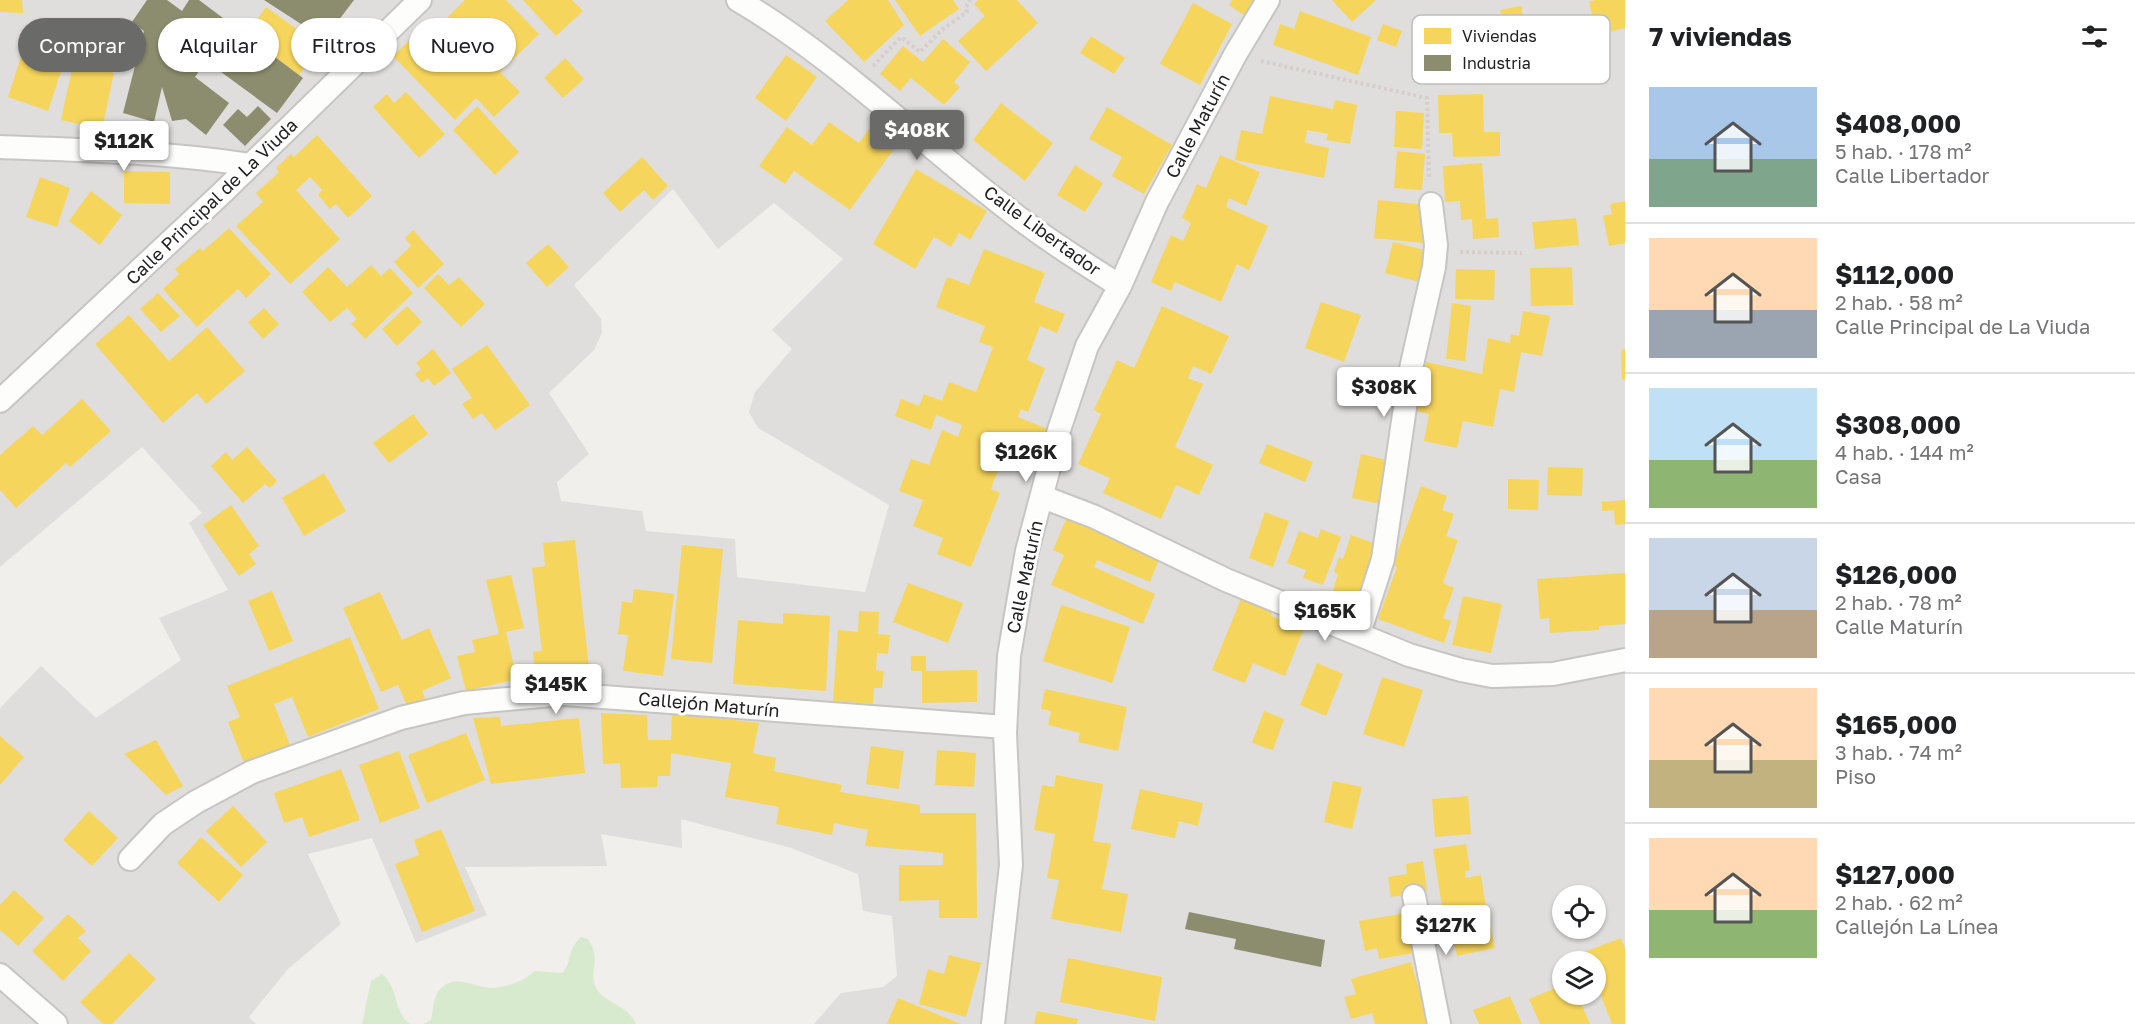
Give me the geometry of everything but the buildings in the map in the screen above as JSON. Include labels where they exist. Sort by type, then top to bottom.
[{"type":"street","name":"Calle Principal de La Viuda","points":[[0,401],[251,165],[420,0]]},
{"type":"street","name":"Calle Libertador","points":[[738,0],[811,47],[1000,203],[1054,244],[1120,286]]},
{"type":"street","name":"Calle Maturín","points":[[993,1024],[1011,865],[1005,727],[1006,686],[1020,583],[1073,385],[1087,346],[1120,286],[1157,202],[1235,55],[1268,0]]},
{"type":"street","points":[[0,147],[193,156],[251,165]]},
{"type":"street","points":[[1359,634],[1383,559],[1410,373],[1434,267],[1436,251],[1431,204]]},
{"type":"street","points":[[1043,497],[1095,517],[1226,579],[1409,655],[1461,670],[1492,676],[1553,674],[1625,660]]},
{"type":"street","name":"Callejón Maturín","points":[[130,859],[163,824],[196,802],[252,772],[401,718],[464,703],[563,694],[1005,727]]},
{"type":"street","points":[[1414,896],[1439,1024]]},
{"type":"street","points":[[0,975],[56,1024]]},
{"type":"path","points":[[856,85],[901,37],[920,52],[943,29],[967,12],[966,7],[970,0]]},
{"type":"path","points":[[1235,55],[1427,98],[1431,204]]},
{"type":"path","points":[[1436,251],[1522,253]]},
{"type":"shaded area","points":[[0,0],[1625,0],[1625,1024],[814,1024],[841,993],[883,987],[897,976],[892,916],[863,911],[858,874],[791,848],[681,819],[682,848],[601,834],[607,866],[465,867],[487,915],[416,943],[372,838],[308,854],[341,924],[288,969],[249,1017],[256,1024],[0,1024],[0,708],[41,666],[96,718],[181,660],[159,618],[228,590],[189,523],[202,513],[142,447],[0,567]],"holes":[[[673,189],[718,249],[774,203],[843,259],[772,330],[792,349],[755,392],[749,412],[758,428],[889,505],[865,592],[737,577],[735,539],[646,531],[642,511],[561,501],[557,482],[589,454],[549,393],[594,350],[602,333],[601,319],[574,285]]]},
{"type":"green space","points":[[581,937],[588,939],[592,946],[595,958],[593,974],[598,991],[627,1012],[636,1024],[423,1024],[431,1020],[435,998],[444,986],[464,982],[497,988],[520,981],[535,971],[562,973],[576,942]]},
{"type":"green space","points":[[382,974],[391,986],[401,1013],[410,1024],[362,1024],[371,981]]}]
